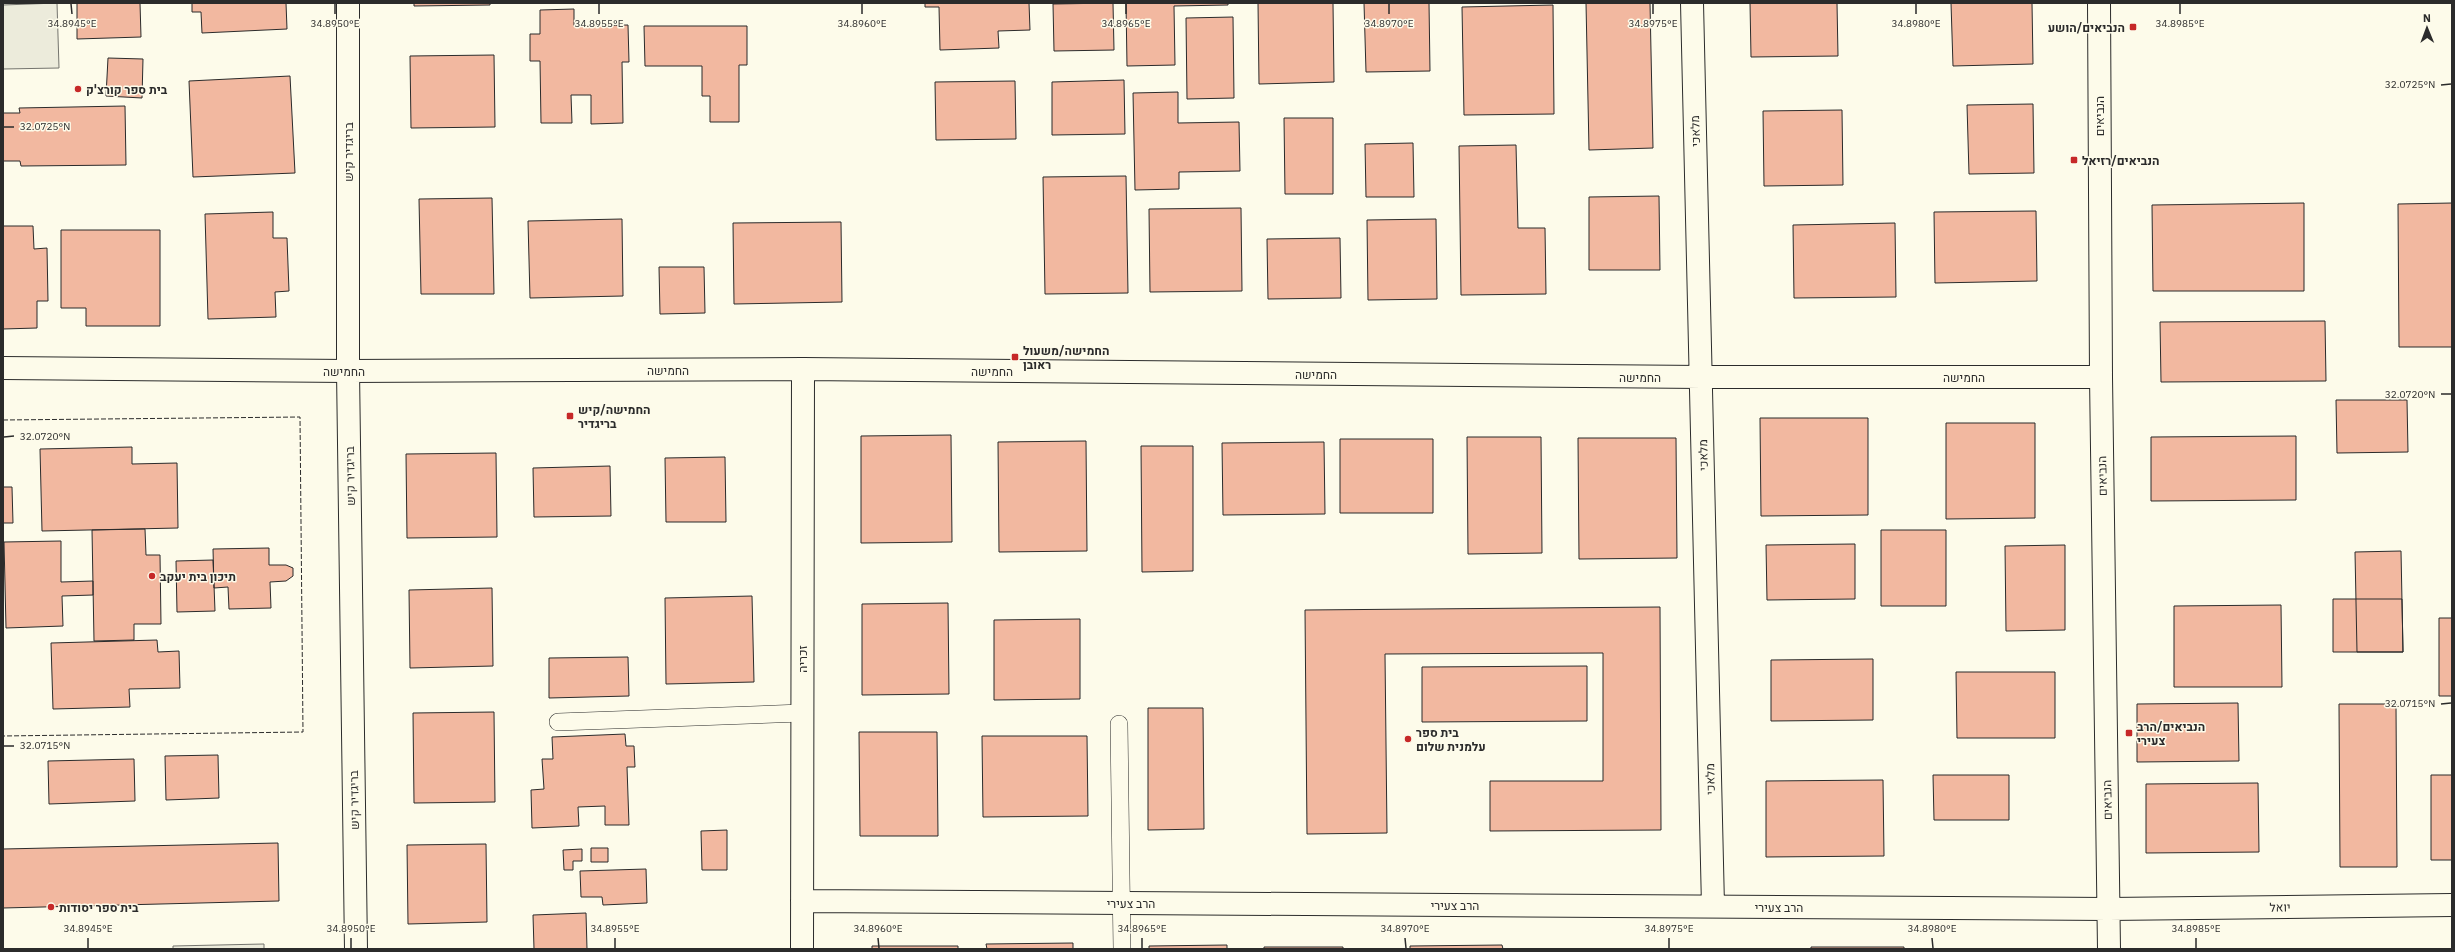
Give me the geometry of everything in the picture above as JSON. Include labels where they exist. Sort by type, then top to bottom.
[{"type":"street","name":"בריגדיר קיש","points":[[348,3],[348,371],[356,949]]},
{"type":"street","name":"מלאכי","points":[[1692,3],[1702,377],[1713,906]]},
{"type":"street","name":"הנביאים","points":[[2099,3],[2101,376],[2109,949]]},
{"type":"street","name":"החמישה","points":[[3,368],[348,371],[802,370],[1702,377],[2101,376]]},
{"type":"street","name":"זכריה","points":[[802,370],[802,949]]},
{"type":"street","name":"הרב צעירי","points":[[802,901],[2108,909]]},
{"type":"street","name":"יואל","points":[[2108,909],[2452,905]]},
{"type":"lane","points":[[558,722],[802,713]]},
{"type":"lane","points":[[1119,724],[1122,949]]},
{"type":"shaded area","points":[[57,3],[59,68],[3,69],[3,5]]},
{"type":"shaded area","points":[[264,944],[264,949],[173,949],[173,946]]},
{"type":"building","points":[[77,3],[140,3],[141,37],[77,39]]},
{"type":"building","points":[[192,3],[286,3],[287,29],[202,33],[201,12],[192,12]]},
{"type":"building","points":[[414,3],[490,3],[490,5],[414,6]]},
{"type":"building","points":[[925,3],[1029,3],[1030,30],[998,31],[999,48],[940,50],[939,7],[925,7]]},
{"type":"building","points":[[1113,3],[1114,50],[1054,51],[1053,4]]},
{"type":"building","points":[[1126,3],[1228,3],[1228,5],[1174,6],[1175,65],[1127,66]]},
{"type":"building","points":[[1258,3],[1333,3],[1334,82],[1259,84]]},
{"type":"building","points":[[1364,3],[1429,3],[1430,71],[1366,72]]},
{"type":"building","points":[[1586,3],[1650,3],[1653,148],[1589,150]]},
{"type":"building","points":[[1750,3],[1837,3],[1838,56],[1751,57]]},
{"type":"building","points":[[1951,3],[2032,3],[2033,64],[1953,66]]},
{"type":"building","points":[[1553,5],[1554,114],[1464,115],[1462,7]]},
{"type":"building","points":[[574,9],[574,26],[628,25],[629,62],[622,62],[623,123],[591,124],[591,95],[571,95],[572,123],[541,123],[540,61],[530,61],[530,34],[540,34],[540,10]]},
{"type":"building","points":[[1233,17],[1234,98],[1187,99],[1186,18]]},
{"type":"building","points":[[644,26],[747,26],[747,65],[739,65],[739,122],[710,122],[710,96],[702,96],[702,66],[645,66]]},
{"type":"building","points":[[494,55],[495,127],[411,128],[410,56]]},
{"type":"building","points":[[108,58],[143,59],[142,98],[106,96]]},
{"type":"building","points":[[290,76],[295,173],[193,177],[189,81]]},
{"type":"building","points":[[1124,80],[1125,134],[1052,135],[1052,82]]},
{"type":"building","points":[[1015,81],[1016,139],[936,140],[935,82]]},
{"type":"building","points":[[1178,92],[1178,123],[1239,122],[1240,171],[1179,172],[1179,189],[1135,190],[1133,93]]},
{"type":"building","points":[[2033,104],[2034,173],[1969,174],[1967,105]]},
{"type":"building","points":[[125,106],[126,165],[21,166],[20,161],[3,161],[3,113],[20,113],[19,108]]},
{"type":"building","points":[[1842,110],[1843,185],[1764,186],[1763,111]]},
{"type":"building","points":[[1284,118],[1333,118],[1333,194],[1285,194]]},
{"type":"building","points":[[1413,143],[1414,197],[1366,197],[1365,144]]},
{"type":"building","points":[[1516,145],[1518,228],[1545,228],[1546,294],[1461,295],[1459,146]]},
{"type":"building","points":[[1126,176],[1128,293],[1045,294],[1043,177]]},
{"type":"building","points":[[1659,196],[1660,270],[1589,270],[1589,197]]},
{"type":"building","points":[[492,198],[494,294],[421,294],[419,199]]},
{"type":"building","points":[[2304,203],[2304,291],[2153,291],[2152,205]]},
{"type":"building","points":[[2452,203],[2452,347],[2399,347],[2398,204]]},
{"type":"building","points":[[1241,208],[1242,291],[1150,292],[1149,209]]},
{"type":"building","points":[[2036,211],[2037,281],[1935,283],[1934,212]]},
{"type":"building","points":[[273,212],[273,238],[287,238],[289,291],[275,292],[276,317],[208,319],[205,214]]},
{"type":"building","points":[[622,219],[623,296],[530,298],[528,221]]},
{"type":"building","points":[[1436,219],[1437,299],[1368,300],[1367,220]]},
{"type":"building","points":[[841,222],[842,302],[734,304],[733,223]]},
{"type":"building","points":[[1895,223],[1896,297],[1794,298],[1793,225]]},
{"type":"building","points":[[3,226],[33,226],[34,249],[47,248],[48,301],[37,301],[37,328],[3,329]]},
{"type":"building","points":[[61,230],[160,230],[160,326],[86,326],[86,308],[61,308]]},
{"type":"building","points":[[1340,238],[1341,298],[1268,299],[1267,239]]},
{"type":"building","points":[[659,267],[704,267],[705,313],[660,314]]},
{"type":"building","points":[[2325,321],[2326,381],[2161,382],[2160,322]]},
{"type":"building","points":[[2336,400],[2407,400],[2408,452],[2337,453]]},
{"type":"building","points":[[1760,418],[1868,418],[1868,515],[1761,516]]},
{"type":"building","points":[[1946,423],[2035,423],[2035,518],[1946,519]]},
{"type":"building","points":[[951,435],[952,542],[861,543],[861,436]]},
{"type":"building","points":[[2296,436],[2296,500],[2151,501],[2151,437]]},
{"type":"building","points":[[1467,437],[1541,437],[1542,553],[1468,554]]},
{"type":"building","points":[[1578,438],[1676,438],[1677,558],[1579,559]]},
{"type":"building","points":[[1340,439],[1433,439],[1433,513],[1340,513]]},
{"type":"building","points":[[1086,441],[1087,551],[999,552],[998,442]]},
{"type":"building","points":[[1324,442],[1325,514],[1223,515],[1222,443]]},
{"type":"building","points":[[1141,446],[1193,446],[1193,571],[1142,572]]},
{"type":"building","points":[[132,447],[132,464],[177,463],[178,528],[42,531],[40,449]]},
{"type":"building","points":[[496,453],[497,537],[407,538],[406,454]]},
{"type":"building","points":[[725,457],[726,522],[666,522],[665,458]]},
{"type":"building","points":[[610,466],[611,516],[534,517],[533,468]]},
{"type":"building","points":[[3,487],[12,487],[13,523],[3,523]]},
{"type":"building","points":[[145,529],[146,555],[160,555],[161,624],[134,624],[134,640],[94,641],[92,530]]},
{"type":"building","points":[[1881,530],[1946,530],[1946,606],[1881,606]]},
{"type":"building","points":[[61,541],[61,582],[93,581],[93,595],[62,596],[63,626],[6,628],[4,542]]},
{"type":"building","points":[[1855,544],[1855,599],[1767,600],[1766,545]]},
{"type":"building","points":[[2065,545],[2065,630],[2006,631],[2005,546]]},
{"type":"building","points":[[269,548],[269,565],[286,565],[293,568],[293,576],[286,581],[270,582],[271,608],[229,609],[228,587],[214,588],[213,549]]},
{"type":"building","points":[[2401,551],[2403,652],[2357,652],[2355,552]]},
{"type":"building","points":[[213,560],[215,611],[177,612],[176,561]]},
{"type":"building","points":[[492,588],[493,666],[410,668],[409,590]]},
{"type":"building","points":[[752,596],[754,682],[666,684],[665,598]]},
{"type":"building","points":[[2333,599],[2402,599],[2403,652],[2333,652]]},
{"type":"building","points":[[948,603],[949,694],[862,695],[862,604]]},
{"type":"building","points":[[2281,605],[2282,687],[2174,687],[2174,606]]},
{"type":"building","points":[[1660,607],[1661,830],[1490,831],[1490,781],[1603,781],[1603,653],[1385,654],[1387,833],[1307,834],[1305,610]]},
{"type":"building","points":[[2439,618],[2452,618],[2452,696],[2439,696]]},
{"type":"building","points":[[1080,619],[1080,699],[994,700],[994,620]]},
{"type":"building","points":[[157,640],[158,652],[179,651],[180,688],[129,689],[130,707],[53,709],[51,643]]},
{"type":"building","points":[[628,657],[629,696],[549,698],[549,658]]},
{"type":"building","points":[[1873,659],[1873,720],[1771,721],[1771,660]]},
{"type":"building","points":[[1587,666],[1587,721],[1422,722],[1422,667]]},
{"type":"building","points":[[1956,672],[2055,672],[2055,738],[1957,738]]},
{"type":"building","points":[[2238,703],[2239,761],[2137,762],[2137,704]]},
{"type":"building","points":[[2339,704],[2396,704],[2397,867],[2340,867]]},
{"type":"building","points":[[1148,708],[1203,708],[1204,829],[1148,830]]},
{"type":"building","points":[[494,712],[495,802],[414,803],[413,713]]},
{"type":"building","points":[[859,732],[937,732],[938,836],[860,836]]},
{"type":"building","points":[[625,734],[626,746],[634,746],[635,767],[627,767],[629,825],[605,825],[605,806],[578,807],[579,826],[532,828],[531,790],[544,789],[542,759],[553,759],[552,737]]},
{"type":"building","points":[[982,736],[1087,736],[1088,816],[983,817]]},
{"type":"building","points":[[218,755],[219,798],[166,800],[165,756]]},
{"type":"building","points":[[134,759],[135,801],[49,804],[48,761]]},
{"type":"building","points":[[1933,775],[2009,775],[2009,820],[1934,820]]},
{"type":"building","points":[[2431,775],[2452,775],[2452,860],[2431,860]]},
{"type":"building","points":[[1883,780],[1884,856],[1766,857],[1766,781]]},
{"type":"building","points":[[2258,783],[2259,852],[2146,853],[2146,784]]},
{"type":"building","points":[[727,830],[727,870],[702,870],[701,831]]},
{"type":"building","points":[[278,843],[279,901],[3,908],[3,849]]},
{"type":"building","points":[[486,844],[487,922],[408,924],[407,845]]},
{"type":"building","points":[[591,848],[608,848],[608,862],[591,862]]},
{"type":"building","points":[[582,849],[582,861],[573,861],[573,870],[564,870],[563,850]]},
{"type":"building","points":[[646,869],[647,903],[603,905],[602,897],[581,897],[580,871]]},
{"type":"building","points":[[586,913],[587,949],[534,949],[533,915]]},
{"type":"building","points":[[1073,943],[1073,949],[987,949],[986,944]]},
{"type":"building","points":[[1227,945],[1227,949],[1149,949],[1149,946]]},
{"type":"building","points":[[1502,945],[1503,949],[1410,949],[1410,946]]},
{"type":"building","points":[[872,946],[958,946],[958,949],[872,949]]},
{"type":"building","points":[[1264,947],[1343,947],[1343,949],[1264,949]]},
{"type":"building","points":[[1811,947],[1904,947],[1904,949],[1811,949]]},
{"type":"fence","points":[[3,420],[300,417],[303,732],[3,736]]},
{"type":"place","name":"הנביאים/הושע","points":[[2133,27]]},
{"type":"place","name":"בית ספר קורצ'ק","points":[[78,89]]},
{"type":"place","name":"הנביאים/רזיאל","points":[[2074,160]]},
{"type":"place","name":"החמישה/משעול ראובן","points":[[1015,357]]},
{"type":"place","name":"החמישה/קיש בריגדיר","points":[[570,416]]},
{"type":"place","name":"תיכון בית יעקב","points":[[152,576]]},
{"type":"place","name":"הנביאים/הרב צעירי","points":[[2129,733]]},
{"type":"place","name":"בית ספר עלמנית שלום","points":[[1408,739]]},
{"type":"place","name":"בית ספר יסודות","points":[[51,907]]}]
